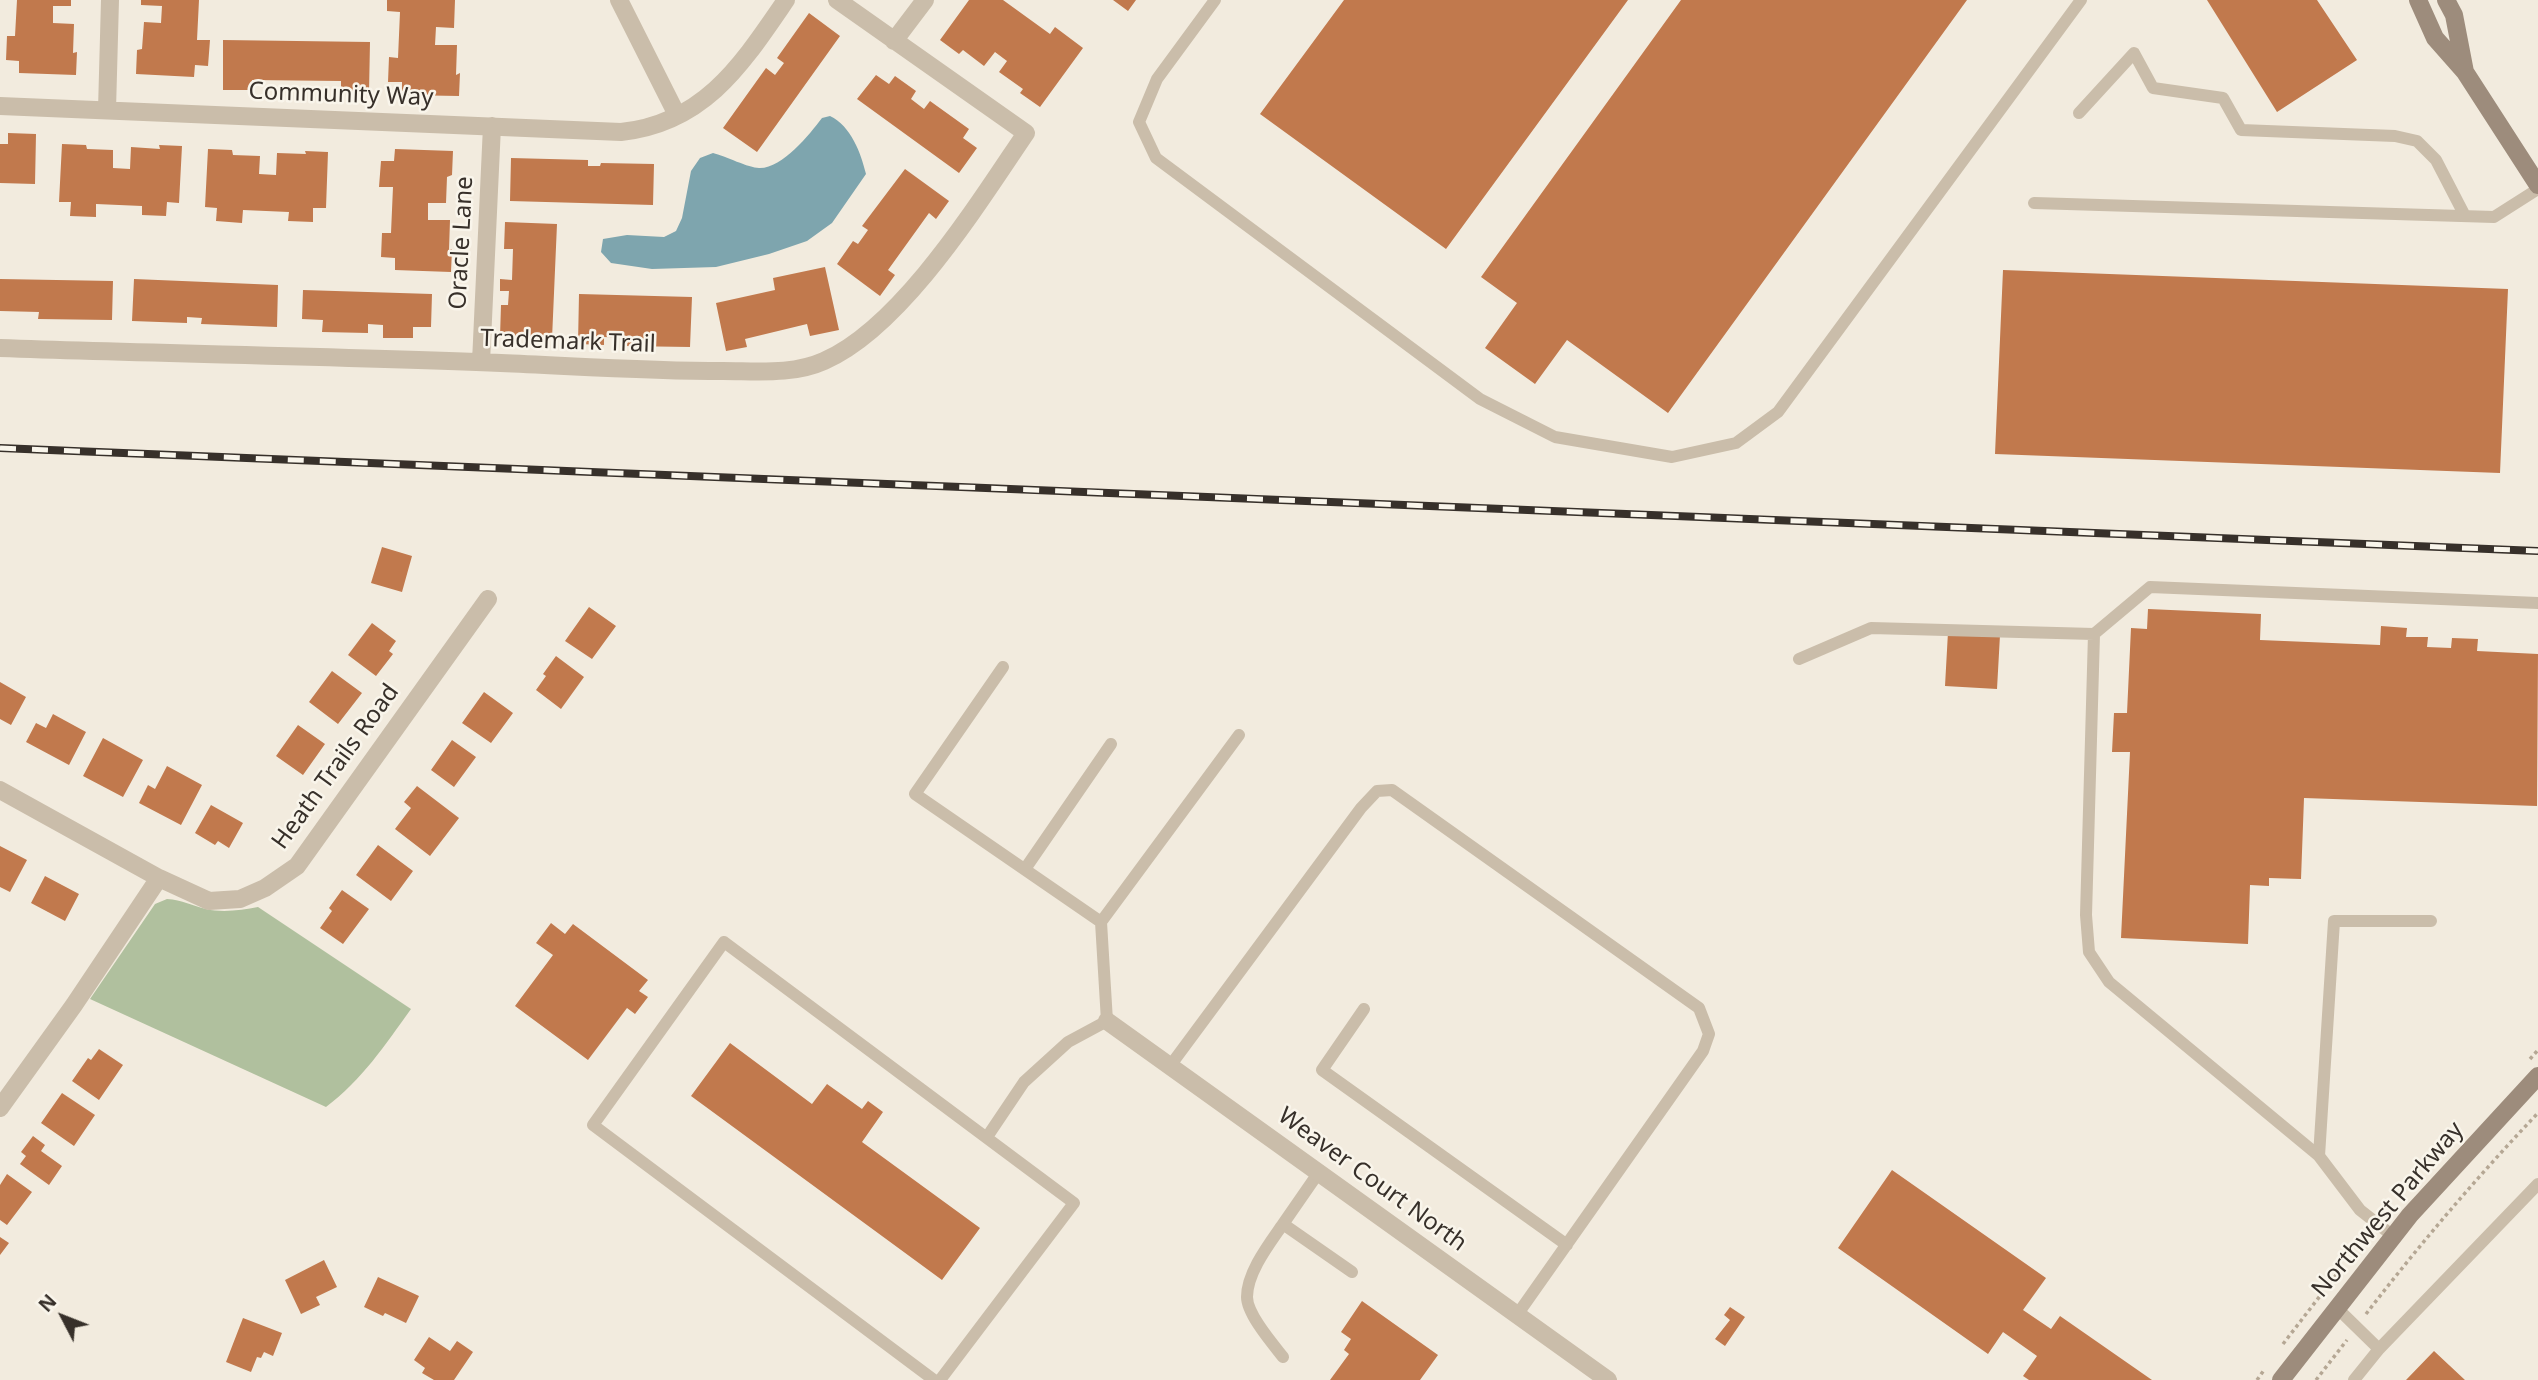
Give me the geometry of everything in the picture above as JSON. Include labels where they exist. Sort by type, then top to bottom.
[{"type":"street","points":[[107,110],[110,0]]},
{"type":"street","points":[[619,0],[677,115]]},
{"type":"street","name":"Community Way","points":[[0,106],[621,132],[647,129],[677,115],[714,92],[733,74],[786,0]]},
{"type":"street","points":[[837,0],[894,41],[925,0]]},
{"type":"street","points":[[2418,0],[2439,44],[2465,72],[2538,187]]},
{"type":"street","points":[[2446,0],[2454,15],[2465,72]]},
{"type":"street","name":"Trademark Trail","points":[[0,348],[481,362],[687,371],[790,371],[824,361],[849,347],[878,324],[904,296],[954,238],[1026,133],[894,41]]},
{"type":"street","name":"Oracle Lane","points":[[481,362],[492,126]]},
{"type":"street","name":"Heath Trails Road","points":[[0,790],[159,878],[209,901],[240,899],[265,888],[297,866],[488,599]]},
{"type":"street","points":[[0,1108],[74,1005],[159,878]]},
{"type":"street","name":"Weaver Court North","points":[[1107,1021],[1608,1380]]},
{"type":"street","name":"Northwest Parkway","points":[[2281,1380],[2393,1236],[2538,1076]]},
{"type":"lane","points":[[1215,0],[1157,79],[1139,122],[1156,158],[1480,399],[1555,437],[1672,457],[1735,443],[1778,412],[2081,0]]},
{"type":"lane","points":[[2079,113],[2134,53],[2153,88],[2223,98],[2241,130],[2395,136],[2417,141],[2436,160],[2465,216]]},
{"type":"lane","points":[[2034,203],[2494,217],[2538,187]]},
{"type":"lane","points":[[1799,659],[1871,628],[2094,634],[2150,587],[2538,603]]},
{"type":"lane","points":[[2094,634],[2086,915],[2089,953],[2109,982],[2319,1156],[2360,1210],[2393,1236]]},
{"type":"lane","points":[[1003,667],[915,794],[1101,922]]},
{"type":"lane","points":[[986,1137],[1024,1082],[1068,1042],[1107,1021],[1101,922],[1240,735]]},
{"type":"lane","points":[[1025,869],[1111,744]]},
{"type":"lane","points":[[1170,1066],[1361,808],[1377,791],[1392,790],[1699,1008],[1709,1034],[1703,1051],[1517,1315]]},
{"type":"lane","points":[[2319,1156],[2334,921],[2431,921]]},
{"type":"lane","points":[[934,1380],[593,1125],[724,942],[1074,1203],[940,1380]]},
{"type":"lane","points":[[1364,1009],[1322,1070],[1567,1245]]},
{"type":"lane","points":[[1283,1357],[1258,1326],[1247,1298],[1256,1264],[1319,1172]]},
{"type":"lane","points":[[2354,1380],[2379,1349],[2538,1184]]},
{"type":"lane","points":[[1283,1224],[1352,1272]]},
{"type":"lane","points":[[2337,1308],[2379,1349]]},
{"type":"path","points":[[2316,1380],[2402,1267],[2494,1159],[2538,1113]]},
{"type":"green space","points":[[167,899],[219,911],[258,907],[411,1009],[362,1074],[326,1107],[90,999],[155,904]]},
{"type":"water","points":[[830,116],[849,133],[858,149],[866,174],[832,223],[807,241],[716,267],[652,269],[611,263],[601,252],[603,239],[627,235],[664,237],[676,231],[682,218],[691,171],[700,158],[713,153],[755,167],[768,167],[786,157],[822,118]]},
{"type":"building","points":[[17,0],[71,0],[71,6],[53,6],[53,23],[74,24],[73,53],[77,52],[76,75],[19,73],[19,61],[6,60],[7,36],[15,36]]},
{"type":"building","points":[[141,0],[199,0],[197,40],[210,40],[208,66],[195,65],[194,77],[136,74],[137,50],[142,49],[144,22],[161,23],[162,6],[141,5]]},
{"type":"building","points":[[387,0],[455,0],[454,28],[436,27],[435,45],[457,45],[456,75],[460,73],[459,96],[402,95],[402,82],[388,82],[389,57],[398,58],[400,12],[387,11]]},
{"type":"building","points":[[969,0],[1003,0],[1050,34],[1055,27],[1083,48],[1040,107],[1020,93],[1023,89],[999,72],[1007,61],[995,52],[984,66],[963,50],[959,54],[940,40]]},
{"type":"building","points":[[1113,0],[1136,0],[1128,11]]},
{"type":"building","points":[[1344,0],[1628,0],[1446,249],[1260,114]]},
{"type":"building","points":[[1681,0],[1967,0],[1668,413],[1567,340],[1535,384],[1485,348],[1517,303],[1481,277]]},
{"type":"building","points":[[2207,0],[2317,0],[2357,60],[2277,112]]},
{"type":"building","points":[[809,13],[840,36],[757,152],[723,128],[766,68],[775,75],[784,63],[777,58]]},
{"type":"building","points":[[223,40],[370,42],[369,93],[341,93],[341,81],[252,80],[251,90],[223,90]]},
{"type":"building","points":[[876,75],[889,84],[895,76],[916,91],[911,99],[924,109],[930,101],[969,129],[963,138],[977,148],[959,173],[857,99]]},
{"type":"building","points":[[8,133],[36,134],[35,184],[0,183],[0,144],[8,144]]},
{"type":"building","points":[[62,144],[113,150],[113,168],[130,169],[131,147],[160,149],[159,145],[182,146],[179,203],[167,202],[166,216],[142,215],[142,206],[96,204],[96,217],[70,216],[71,202],[59,202]]},
{"type":"building","points":[[208,149],[232,150],[233,155],[260,156],[259,174],[276,175],[277,153],[328,152],[326,208],[313,208],[313,222],[288,221],[289,212],[243,210],[242,223],[216,221],[217,208],[205,207]]},
{"type":"building","points":[[395,149],[453,151],[452,175],[447,177],[446,203],[428,203],[428,220],[450,220],[451,272],[395,270],[395,258],[381,257],[382,233],[391,233],[393,187],[379,187],[381,161],[394,161]]},
{"type":"building","points":[[511,158],[588,160],[588,166],[600,166],[601,163],[654,164],[653,205],[510,201]]},
{"type":"building","points":[[905,169],[949,201],[936,219],[929,213],[888,270],[895,275],[880,296],[837,264],[853,241],[858,244],[868,230],[862,226]]},
{"type":"building","points":[[505,222],[557,224],[552,339],[500,337],[501,305],[508,305],[509,291],[500,291],[500,279],[512,280],[513,249],[504,249]]},
{"type":"building","points":[[825,267],[839,330],[810,336],[807,324],[745,339],[747,347],[726,351],[716,303],[775,290],[773,278]]},
{"type":"building","points":[[2003,270],[2508,289],[2500,473],[1995,454]]},
{"type":"building","points":[[0,279],[113,281],[112,320],[38,319],[39,312],[0,311]]},
{"type":"building","points":[[134,279],[278,285],[277,327],[201,324],[202,318],[187,317],[187,323],[132,321]]},
{"type":"building","points":[[303,290],[432,294],[431,327],[413,327],[413,338],[383,338],[383,325],[368,324],[368,333],[322,332],[323,320],[302,319]]},
{"type":"building","points":[[579,294],[692,297],[690,347],[624,346],[624,338],[604,337],[604,345],[578,344]]},
{"type":"building","points":[[382,547],[412,556],[402,592],[371,583]]},
{"type":"building","points":[[589,607],[616,626],[592,659],[565,641]]},
{"type":"building","points":[[2148,609],[2261,614],[2260,640],[2380,645],[2381,626],[2407,628],[2406,637],[2428,637],[2427,647],[2451,648],[2452,638],[2478,639],[2477,651],[2538,654],[2537,806],[2304,798],[2301,879],[2269,878],[2269,886],[2250,885],[2248,944],[2121,938],[2130,752],[2112,752],[2114,713],[2127,713],[2131,628],[2147,629]]},
{"type":"building","points":[[372,623],[396,641],[389,651],[393,654],[376,676],[348,655]]},
{"type":"building","points":[[1948,632],[2000,635],[1997,689],[1945,686]]},
{"type":"building","points":[[556,656],[584,677],[561,709],[536,690]]},
{"type":"building","points":[[332,671],[362,693],[338,724],[309,702]]},
{"type":"building","points":[[0,682],[26,697],[11,725],[0,719]]},
{"type":"building","points":[[484,692],[513,713],[491,743],[462,723]]},
{"type":"building","points":[[53,714],[86,732],[69,765],[26,742],[36,723],[46,728]]},
{"type":"building","points":[[298,725],[325,744],[303,775],[276,756]]},
{"type":"building","points":[[103,738],[143,760],[123,797],[83,776]]},
{"type":"building","points":[[452,740],[476,757],[454,787],[431,770]]},
{"type":"building","points":[[167,766],[202,785],[181,825],[139,803],[148,785],[155,789]]},
{"type":"building","points":[[417,786],[459,818],[430,856],[395,829],[411,808],[404,802]]},
{"type":"building","points":[[211,805],[243,823],[229,848],[218,841],[215,845],[195,833]]},
{"type":"building","points":[[378,845],[413,871],[391,901],[356,875]]},
{"type":"building","points":[[0,846],[27,860],[10,892],[0,887]]},
{"type":"building","points":[[45,876],[79,894],[65,921],[31,903]]},
{"type":"building","points":[[342,890],[369,909],[343,944],[320,928],[332,911],[329,908]]},
{"type":"building","points":[[551,923],[565,934],[573,924],[648,980],[639,991],[648,997],[635,1014],[627,1008],[588,1060],[515,1006],[553,955],[536,943]]},
{"type":"building","points":[[730,1043],[812,1104],[827,1084],[862,1109],[868,1101],[883,1112],[862,1142],[980,1228],[942,1280],[691,1096]]},
{"type":"building","points":[[99,1049],[123,1065],[99,1100],[72,1081],[88,1058],[91,1060]]},
{"type":"building","points":[[62,1093],[95,1115],[74,1146],[41,1123]]},
{"type":"building","points":[[33,1136],[45,1145],[41,1151],[62,1166],[49,1185],[20,1164],[26,1156],[21,1152]]},
{"type":"building","points":[[1892,1170],[2046,1278],[2023,1310],[2051,1329],[2060,1316],[2152,1380],[2029,1380],[2023,1376],[2037,1356],[2003,1332],[1988,1354],[1838,1248]]},
{"type":"building","points":[[7,1174],[32,1192],[7,1225],[0,1220],[0,1185]]},
{"type":"building","points":[[0,1237],[9,1243],[0,1255]]},
{"type":"building","points":[[324,1260],[337,1287],[316,1297],[320,1305],[301,1314],[285,1280]]},
{"type":"building","points":[[378,1277],[419,1296],[406,1323],[364,1307]]},
{"type":"building","points":[[1362,1301],[1438,1355],[1420,1380],[1330,1380],[1349,1354],[1344,1350],[1351,1339],[1341,1332]]},
{"type":"building","points":[[1730,1307],[1745,1317],[1725,1346],[1715,1339],[1730,1320],[1724,1315]]},
{"type":"building","points":[[243,1318],[282,1333],[273,1356],[264,1352],[261,1358],[257,1357],[251,1372],[226,1362]]},
{"type":"building","points":[[429,1337],[450,1351],[457,1341],[473,1352],[454,1380],[434,1380],[422,1373],[425,1368],[414,1360]]},
{"type":"building","points":[[2434,1351],[2465,1380],[2406,1380]]},
{"type":"railway","points":[[0,448],[2538,551]]}]
